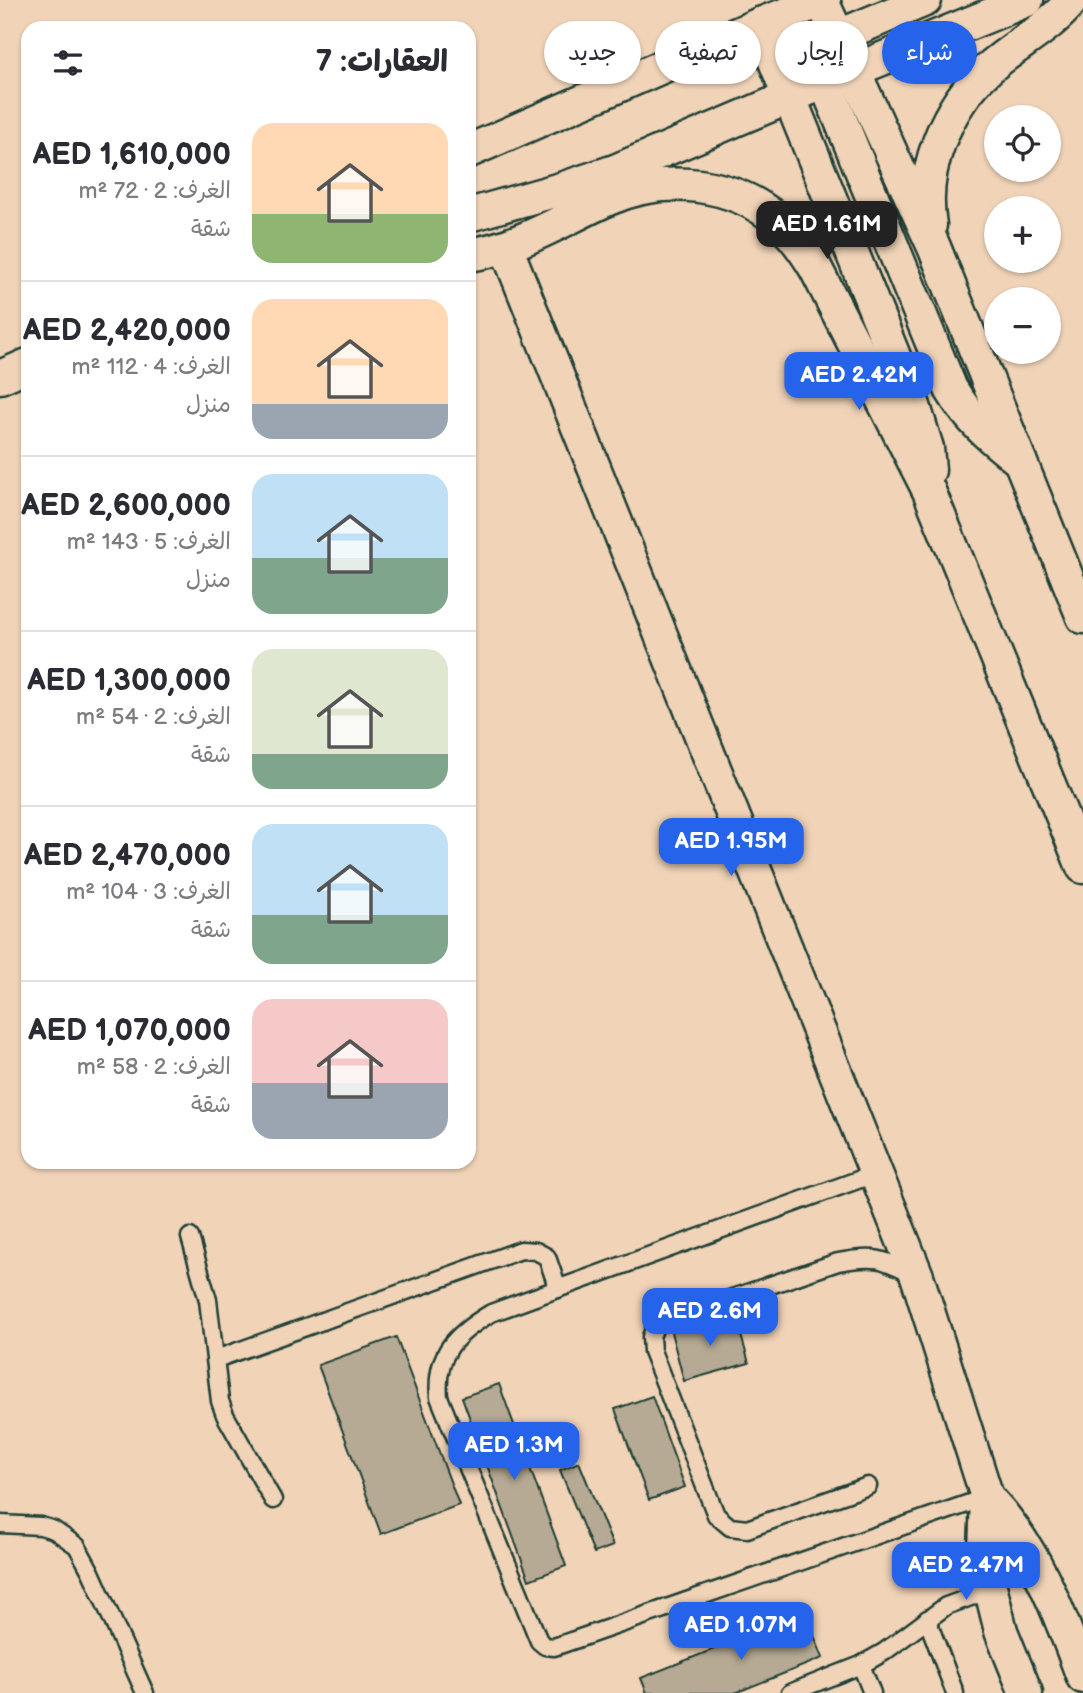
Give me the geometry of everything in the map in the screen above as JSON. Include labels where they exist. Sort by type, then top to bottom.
[{"type":"street","points":[[761,24],[823,0],[832,21]]},
{"type":"street","points":[[868,24],[925,0]]},
{"type":"street","points":[[868,64],[1027,0]]},
{"type":"street","points":[[934,247],[928,192],[932,164],[953,112],[969,89],[989,68],[1055,19],[1072,0]]},
{"type":"street","points":[[761,27],[914,406],[927,448],[929,491]]},
{"type":"street","points":[[476,148],[655,70]]},
{"type":"street","points":[[789,97],[792,84]]},
{"type":"street","points":[[476,213],[615,171],[820,84]]},
{"type":"street","points":[[826,84],[951,389],[965,413],[985,434],[1021,462]]},
{"type":"street","points":[[862,84],[934,247],[1083,617]]},
{"type":"street","points":[[476,253],[506,247],[537,235],[609,198],[637,188],[668,184],[698,185],[727,192],[755,204],[779,222],[800,243],[816,269],[929,491],[1083,867]]},
{"type":"street","points":[[506,247],[917,1276],[987,1497],[985,1551],[990,1590],[1001,1630],[1026,1693]]},
{"type":"street","points":[[0,377],[21,368]]},
{"type":"street","points":[[987,1497],[1005,1516],[1034,1559],[1056,1606],[1083,1677]]},
{"type":"lane","points":[[877,1173],[491,1313],[468,1327],[452,1342],[441,1362],[439,1397],[539,1641],[545,1646],[568,1644],[987,1497]]},
{"type":"lane","points":[[190,1237],[208,1300],[216,1359],[216,1386],[225,1415],[273,1500]]},
{"type":"lane","points":[[216,1359],[521,1250],[536,1251],[547,1257],[558,1289]]},
{"type":"lane","points":[[868,1486],[747,1529],[730,1527],[716,1515],[652,1351],[651,1338],[656,1324],[838,1262],[881,1258],[917,1276]]},
{"type":"lane","points":[[0,1524],[48,1528],[67,1537],[77,1546],[145,1693]]},
{"type":"lane","points":[[790,1693],[861,1665],[884,1652],[927,1619],[963,1598],[990,1590]]},
{"type":"lane","points":[[927,1619],[955,1693]]},
{"type":"lane","points":[[861,1665],[872,1693]]},
{"type":"building","points":[[735,1314],[749,1363],[684,1381],[671,1332]]},
{"type":"building","points":[[396,1337],[459,1505],[381,1534],[318,1365]]},
{"type":"building","points":[[499,1384],[566,1566],[529,1580],[462,1397]]},
{"type":"building","points":[[652,1396],[685,1487],[649,1500],[615,1409]]},
{"type":"building","points":[[579,1462],[613,1546],[594,1553],[560,1470]]},
{"type":"building","points":[[805,1613],[823,1658],[735,1693],[647,1693],[641,1678]]}]
